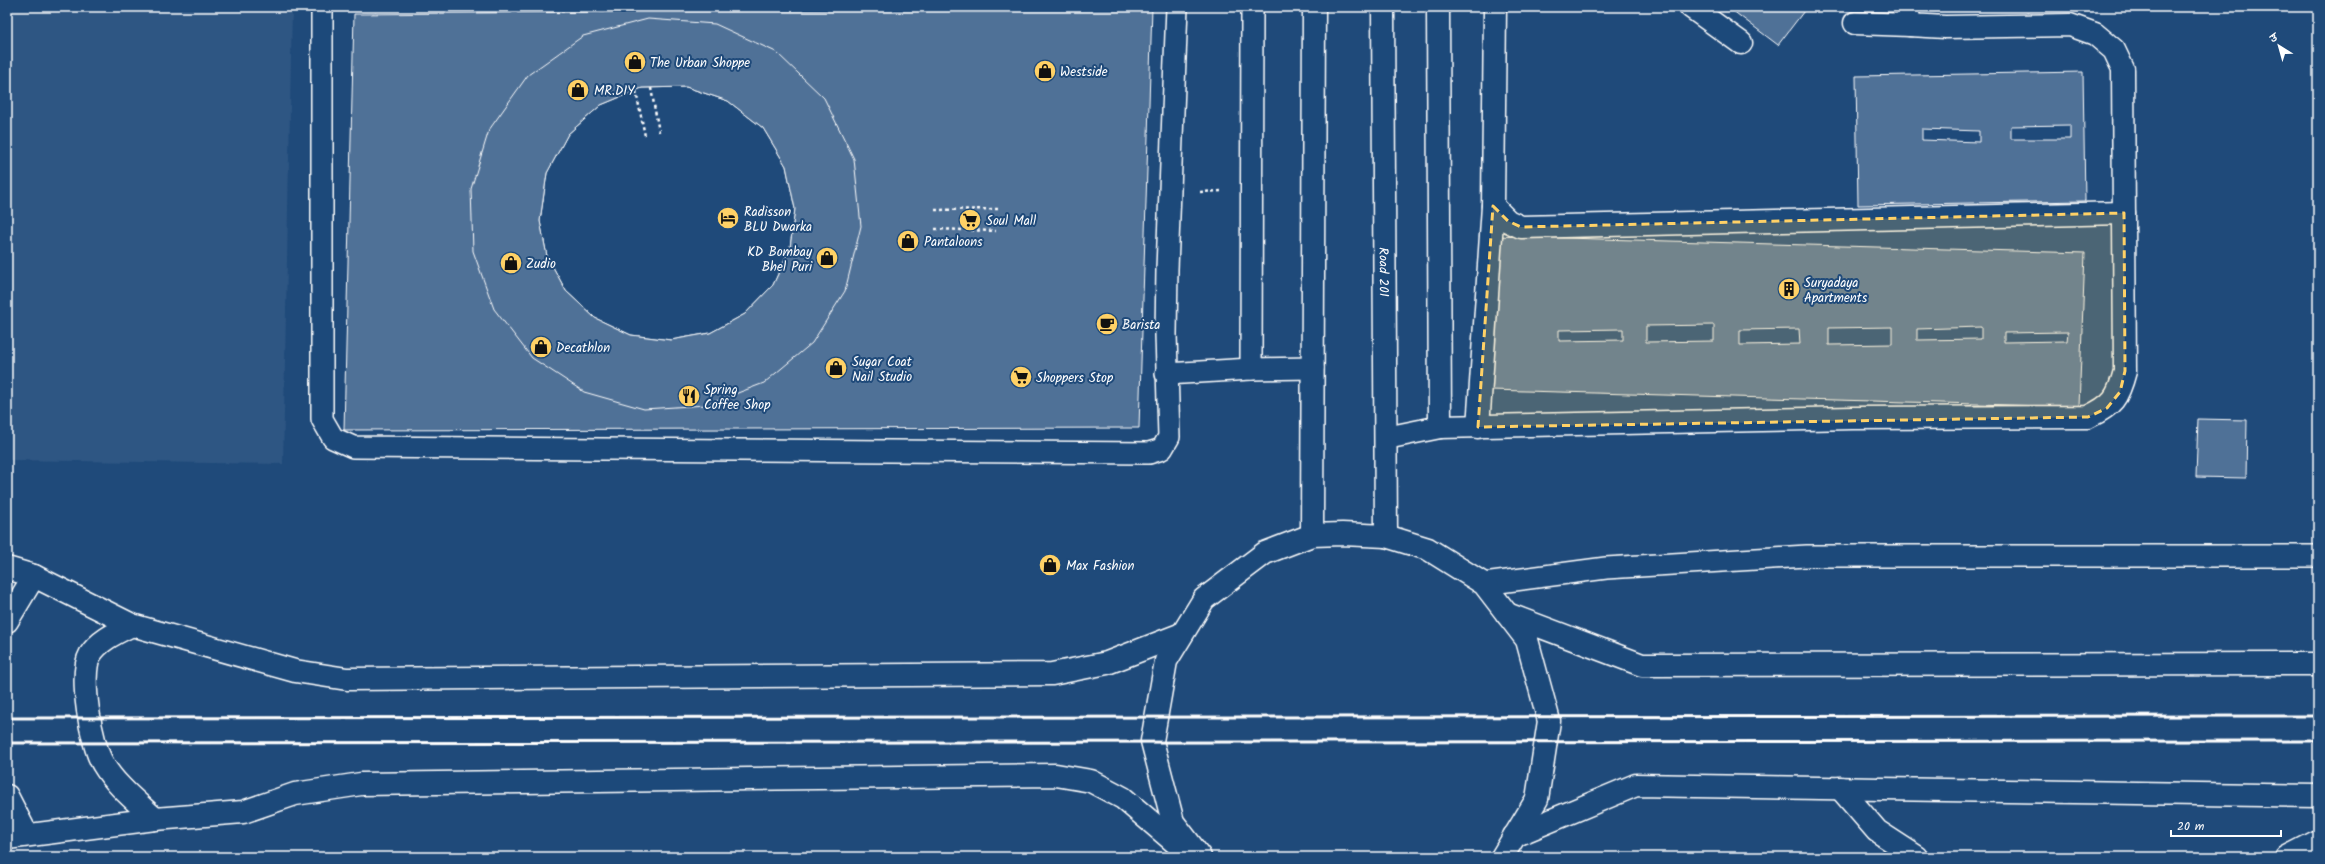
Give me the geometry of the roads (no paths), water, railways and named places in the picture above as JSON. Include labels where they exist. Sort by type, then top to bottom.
[{"type":"street","points":[[1312,535],[1314,7]]},
{"type":"street","name":"Road 201","points":[[1383,7],[1386,536]]},
{"type":"street","points":[[1438,7],[1440,427]]},
{"type":"street","points":[[1478,427],[1494,206],[1495,7]]},
{"type":"street","points":[[1691,7],[1741,43]]},
{"type":"street","points":[[1386,438],[1440,427],[1852,418],[2088,416],[2107,408],[2120,392],[2125,371],[2123,69],[2114,50],[2095,34],[2070,25],[1945,27],[1909,16],[1855,23]]},
{"type":"street","points":[[1494,206],[1508,221],[1521,228],[2124,213]]},
{"type":"street","points":[[1200,857],[1173,822],[1152,741],[1166,661],[1204,599],[1265,553],[1312,535],[1386,536],[1428,549],[1484,584],[1527,640],[1549,721],[1537,799],[1502,857]]},
{"type":"street","points":[[7,568],[34,576],[132,625],[295,672],[347,678],[1052,674],[1107,663],[1182,634]]},
{"type":"street","points":[[7,622],[34,576]]},
{"type":"street","points":[[1507,614],[1642,666],[2318,664]]},
{"type":"street","points":[[132,625],[108,637],[90,655],[85,676],[94,745],[102,763],[114,780],[155,819]]},
{"type":"street","points":[[7,796],[17,836],[102,828],[155,819],[243,812],[295,794],[361,784],[1056,775],[1091,781],[1123,798],[1192,857]]},
{"type":"street","points":[[1514,836],[1636,785],[2318,796]]},
{"type":"street","points":[[1840,788],[1877,831],[1917,857]]},
{"type":"street","points":[[2287,857],[2318,841]]},
{"type":"lane","points":[[322,7],[322,419],[333,438],[353,448],[1149,453],[1162,449],[1169,437],[1166,374],[1170,192],[1177,7]]},
{"type":"lane","points":[[1251,370],[1252,7]]},
{"type":"lane","points":[[1166,374],[1313,368]]},
{"type":"lane","points":[[1484,584],[1606,568],[1807,556],[2318,556]]},
{"type":"railway","points":[[7,718],[2318,716]]},
{"type":"railway","points":[[7,743],[2318,741]]},
{"type":"place","name":"The Urban Shoppe","points":[[635,62]]},
{"type":"place","name":"Westside","points":[[1045,71]]},
{"type":"place","name":"MR.DIY","points":[[578,90]]},
{"type":"place","name":"Radisson BLU Dwarka","points":[[728,218]]},
{"type":"place","name":"Soul Mall","points":[[970,220]]},
{"type":"place","name":"Pantaloons","points":[[908,241]]},
{"type":"place","name":"KD Bombay Bhel Puri","points":[[827,258]]},
{"type":"place","name":"Zudio","points":[[511,263]]},
{"type":"place","name":"Suryadaya Apartments","points":[[1789,289]]},
{"type":"place","name":"Barista","points":[[1107,324]]},
{"type":"place","name":"Decathlon","points":[[541,347]]},
{"type":"place","name":"Sugar Coat Nail Studio","points":[[836,368]]},
{"type":"place","name":"Shoppers Stop","points":[[1021,377]]},
{"type":"place","name":"Spring Coffee Shop","points":[[689,396]]},
{"type":"place","name":"Max Fashion","points":[[1050,565]]}]
